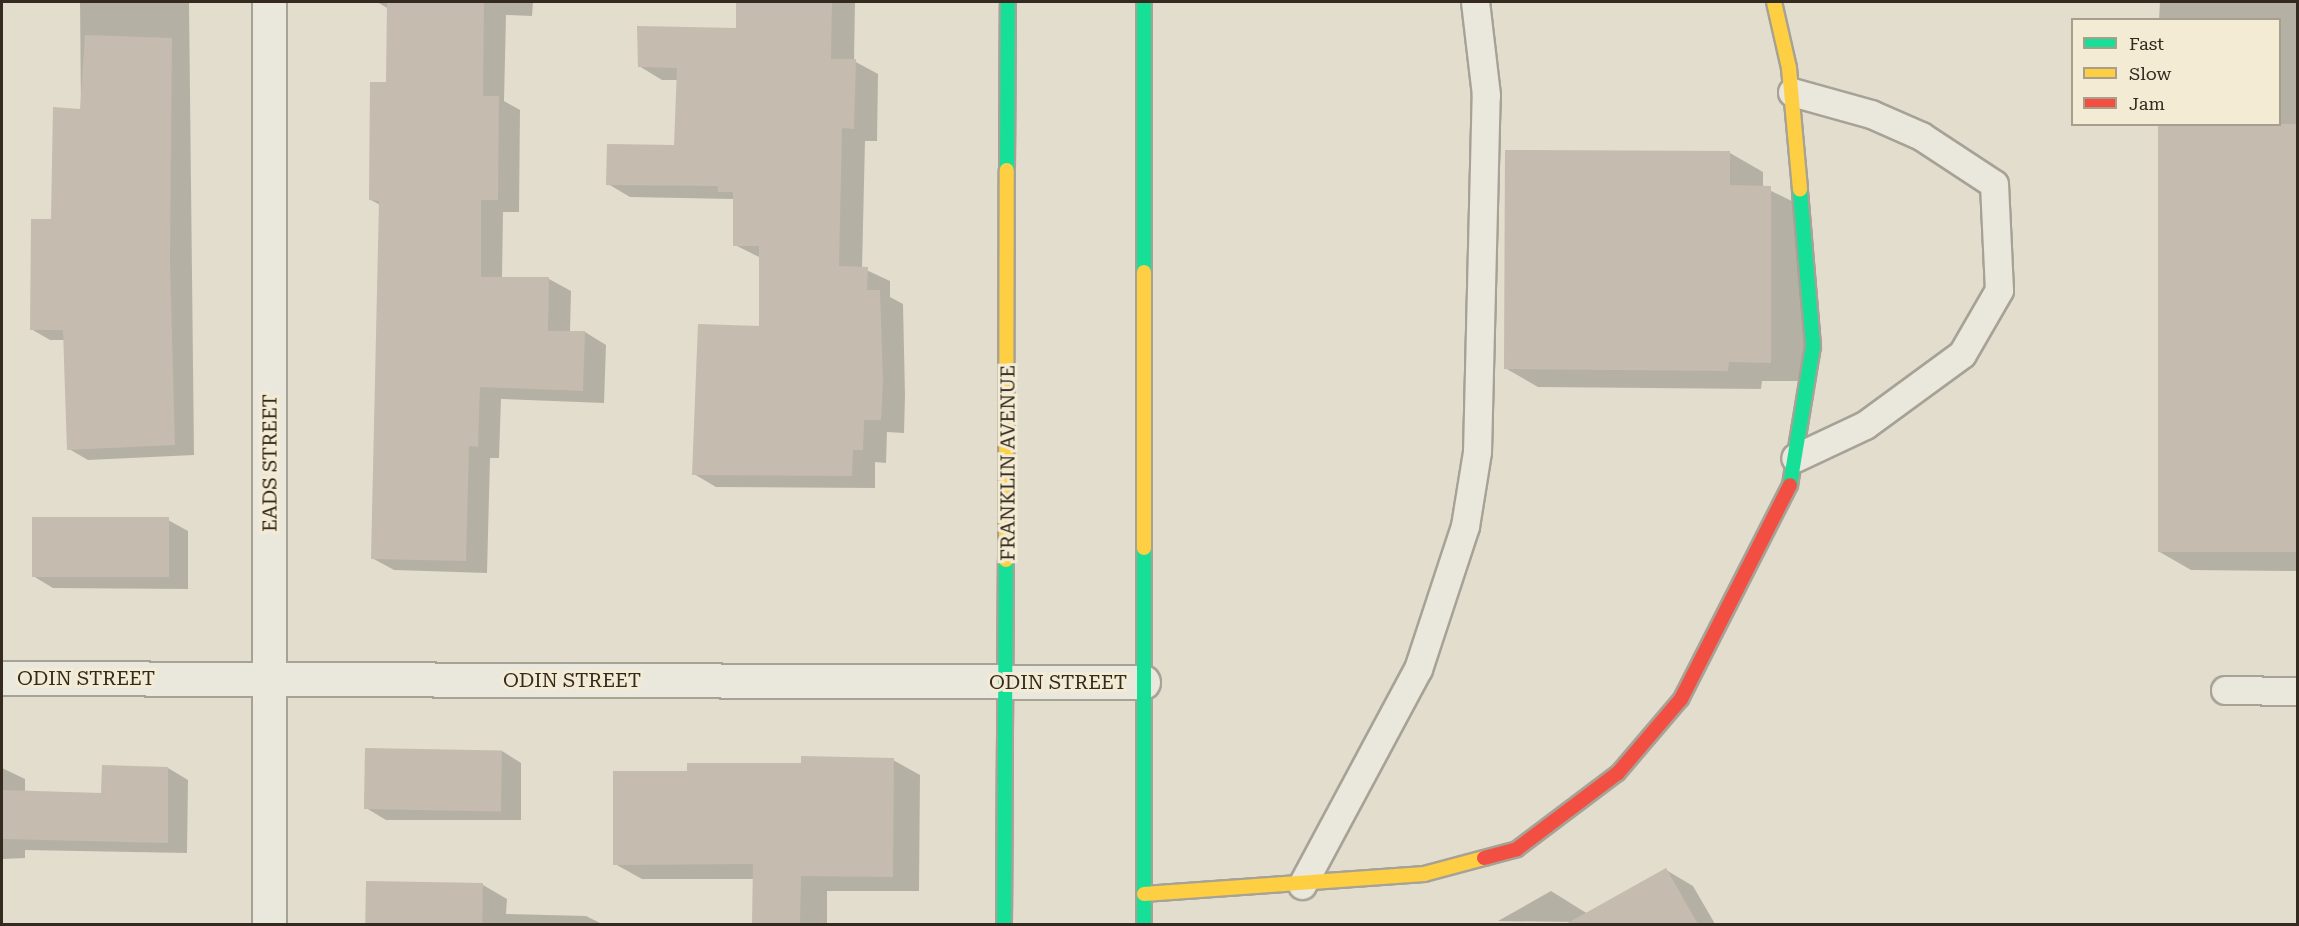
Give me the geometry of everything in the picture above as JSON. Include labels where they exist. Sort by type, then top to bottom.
[{"type":"street","name":"EADS STREET","points":[[268,924],[269,2]]},
{"type":"street","name":"FRANKLIN AVENUE","points":[[1004,924],[1008,2]]},
{"type":"street","points":[[1144,2],[1144,924]]},
{"type":"street","points":[[1144,894],[1302,885],[1424,873],[1517,849],[1618,773],[1681,699],[1734,606],[1789,493],[1813,346],[1792,92],[1774,2]]},
{"type":"street","name":"ODIN STREET","points":[[2,678],[1143,682]]},
{"type":"lane","points":[[1302,885],[1418,669],[1465,526],[1477,452],[1486,95],[1475,2]]},
{"type":"lane","points":[[1792,92],[1871,114],[1922,136],[1994,184],[1999,290],[1962,354],[1865,425],[1795,458]]},
{"type":"lane","points":[[2226,690],[2298,691]]},
{"type":"building","points":[[387,2],[484,2],[483,96],[499,96],[498,200],[481,200],[481,277],[549,277],[548,331],[585,331],[583,391],[480,387],[478,447],[469,446],[466,561],[371,559],[379,201],[369,200],[370,82],[386,82]]},
{"type":"building","points":[[736,2],[832,2],[831,59],[856,59],[854,129],[842,128],[839,266],[868,267],[867,290],[880,290],[883,382],[881,420],[864,420],[863,450],[853,450],[852,476],[692,475],[698,324],[759,326],[759,246],[733,246],[733,192],[718,192],[718,186],[606,185],[607,144],[674,145],[677,68],[638,67],[637,26],[736,28]]},
{"type":"building","points":[[85,35],[172,38],[170,261],[175,445],[67,450],[63,330],[30,330],[31,219],[51,219],[53,107],[80,109]]},
{"type":"building","points":[[2298,124],[2298,552],[2158,552],[2158,126]]},
{"type":"building","points":[[1505,150],[1730,151],[1730,185],[1771,186],[1771,363],[1729,362],[1728,371],[1504,369]]},
{"type":"building","points":[[32,517],[169,517],[169,577],[32,577]]},
{"type":"building","points":[[365,748],[502,750],[501,811],[364,809]]},
{"type":"building","points":[[801,756],[894,758],[893,877],[801,876],[800,924],[752,924],[753,864],[613,865],[613,771],[687,771],[687,763],[801,763]]},
{"type":"building","points":[[102,765],[168,767],[168,843],[2,839],[2,790],[101,793]]},
{"type":"building","points":[[1666,868],[1698,924],[1566,924]]},
{"type":"building","points":[[366,881],[483,883],[482,924],[365,924]]},
{"type":"traffic: fast","points":[[1007,170],[1008,2]]},
{"type":"traffic: fast","points":[[1144,2],[1144,272]]},
{"type":"traffic: fast","points":[[1790,485],[1813,346],[1800,190]]},
{"type":"traffic: fast","points":[[1144,548],[1144,924]]},
{"type":"traffic: fast","points":[[1004,924],[1006,560]]},
{"type":"traffic: slow","points":[[1774,2],[1789,68],[1800,190]]},
{"type":"traffic: slow","points":[[1006,560],[1007,170]]},
{"type":"traffic: slow","points":[[1144,272],[1144,548]]},
{"type":"traffic: slow","points":[[1144,894],[1424,874],[1484,858]]},
{"type":"traffic: jam","points":[[1484,858],[1517,849],[1618,773],[1681,699],[1790,485]]}]
